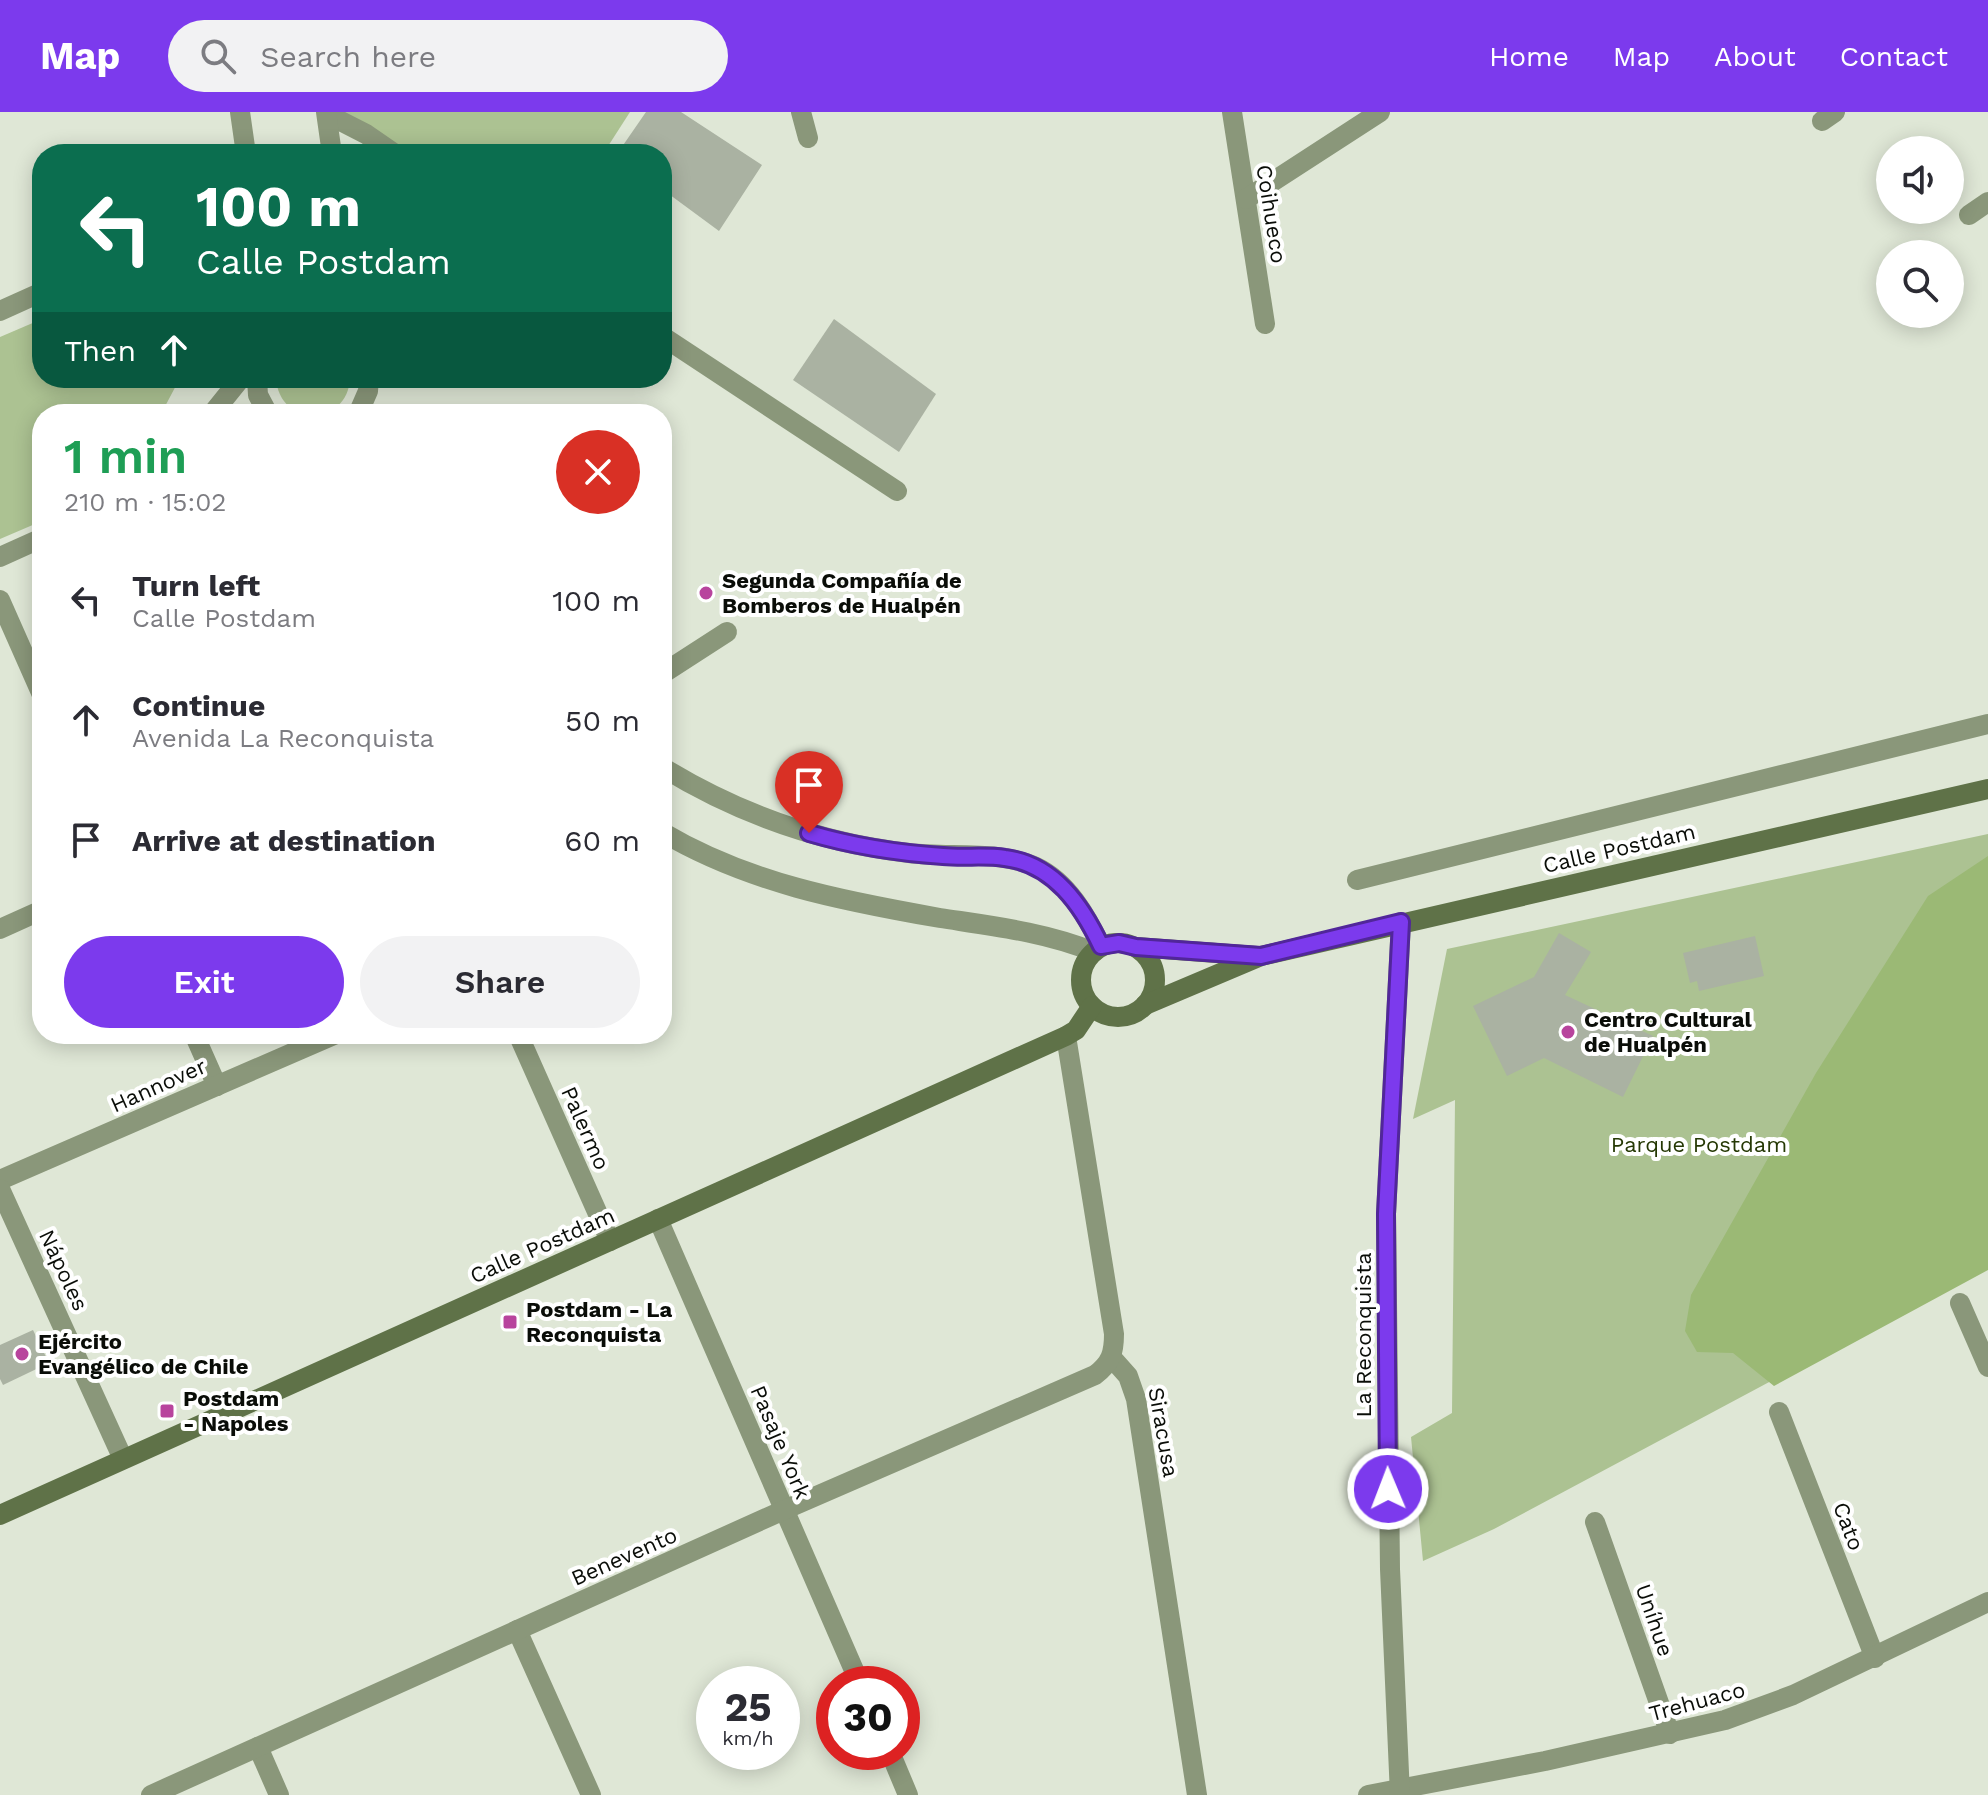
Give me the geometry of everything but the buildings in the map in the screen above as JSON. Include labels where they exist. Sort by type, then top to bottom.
[{"type":"main road","name":"Calle Postdam","points":[[1145,1005],[1261,956],[1988,789]]},
{"type":"main road","points":[[1119,943],[1136,947],[1154,969],[1155,988],[1145,1005],[1131,1015],[1114,1017],[1098,1012],[1082,991],[1084,966],[1098,949],[1119,943]]},
{"type":"main road","name":"Calle Postdam","points":[[1136,947],[1261,956]]},
{"type":"main road","name":"Calle Postdam","points":[[0,1515],[1066,1036],[1076,1030],[1092,1006]]},
{"type":"street","points":[[240,112],[245,144]]},
{"type":"street","points":[[801,112],[808,138]]},
{"type":"street","name":"Coihueco","points":[[1232,112],[1265,324]]},
{"type":"street","points":[[1246,199],[1380,112]]},
{"type":"street","points":[[326,113],[331,144]]},
{"type":"street","points":[[326,113],[380,144]]},
{"type":"street","points":[[1969,215],[1988,202]]},
{"type":"street","points":[[0,311],[32,297]]},
{"type":"street","points":[[672,343],[897,491]]},
{"type":"street","points":[[220,404],[233,388]]},
{"type":"street","points":[[0,557],[32,543]]},
{"type":"street","points":[[0,600],[32,672]]},
{"type":"street","points":[[672,668],[727,632]]},
{"type":"street","name":"Calle Postdam","points":[[1357,880],[1988,724]]},
{"type":"street","points":[[672,772],[736,807],[789,828],[828,839],[908,853],[1005,858],[1025,863],[1047,874],[1065,890],[1079,907],[1098,949]]},
{"type":"street","points":[[672,837],[719,862],[821,895],[1051,937],[1098,949]]},
{"type":"street","points":[[0,929],[32,915]]},
{"type":"street","name":"La Reconquista","points":[[1400,1793],[1389,1554],[1386,1214],[1401,922]]},
{"type":"street","points":[[1066,1036],[1114,1334],[1112,1358]]},
{"type":"street","points":[[198,1044],[217,1086]]},
{"type":"street","name":"Hannover","points":[[0,1180],[313,1044]]},
{"type":"street","name":"Palermo","points":[[522,1044],[610,1241]]},
{"type":"street","name":"Nápoles","points":[[0,1189],[123,1459]]},
{"type":"street","name":"Pasaje York","points":[[658,1219],[852,1666]]},
{"type":"street","points":[[1960,1303],[1988,1367]]},
{"type":"street","name":"Benevento","points":[[151,1795],[784,1510],[1095,1375],[1112,1358]]},
{"type":"street","name":"Siracusa","points":[[1112,1358],[1128,1376],[1136,1399],[1197,1795]]},
{"type":"street","name":"Cato","points":[[1779,1412],[1875,1658]]},
{"type":"street","name":"Uníhue","points":[[1595,1522],[1670,1734]]},
{"type":"street","name":"Trehuaco","points":[[1368,1795],[1400,1793],[1670,1734],[1762,1709],[1988,1602]]},
{"type":"street","points":[[517,1630],[591,1795]]},
{"type":"street","points":[[258,1747],[279,1795]]},
{"type":"street","points":[[898,1770],[908,1795]]},
{"type":"green space","points":[[343,112],[630,112],[609,144],[374,144]]},
{"type":"green space","points":[[32,323],[32,388],[175,388],[166,404],[32,404],[32,525],[0,539],[0,337]]},
{"type":"green space","points":[[278,388],[348,388],[339,404],[288,404]]},
{"type":"green space","name":"Parque Postdam","points":[[1988,834],[1988,1265],[1494,1529],[1423,1561],[1411,1437],[1452,1413],[1455,1100],[1413,1119],[1447,949]]},
{"type":"green space","points":[[1988,856],[1988,1270],[1774,1386],[1733,1353],[1697,1352],[1685,1331],[1691,1295],[1816,1073],[1928,896]]},
{"type":"place","name":"Segunda Compañía de Bomberos de Hualpén","points":[[706,593]]},
{"type":"place","name":"Centro Cultural de Hualpén","points":[[1568,1032]]},
{"type":"place","name":"Postdam - La Reconquista","points":[[510,1322]]},
{"type":"place","name":"Ejército Evangélico de Chile","points":[[22,1354]]},
{"type":"place","name":"Postdam - Napoles","points":[[167,1411]]},
{"type":"route","points":[[809,833],[868,848],[947,857],[1005,858],[1025,863],[1054,878],[1065,890],[1092,926],[1101,946],[1119,943],[1136,947],[1261,956],[1401,922],[1386,1214],[1388,1489]]}]
